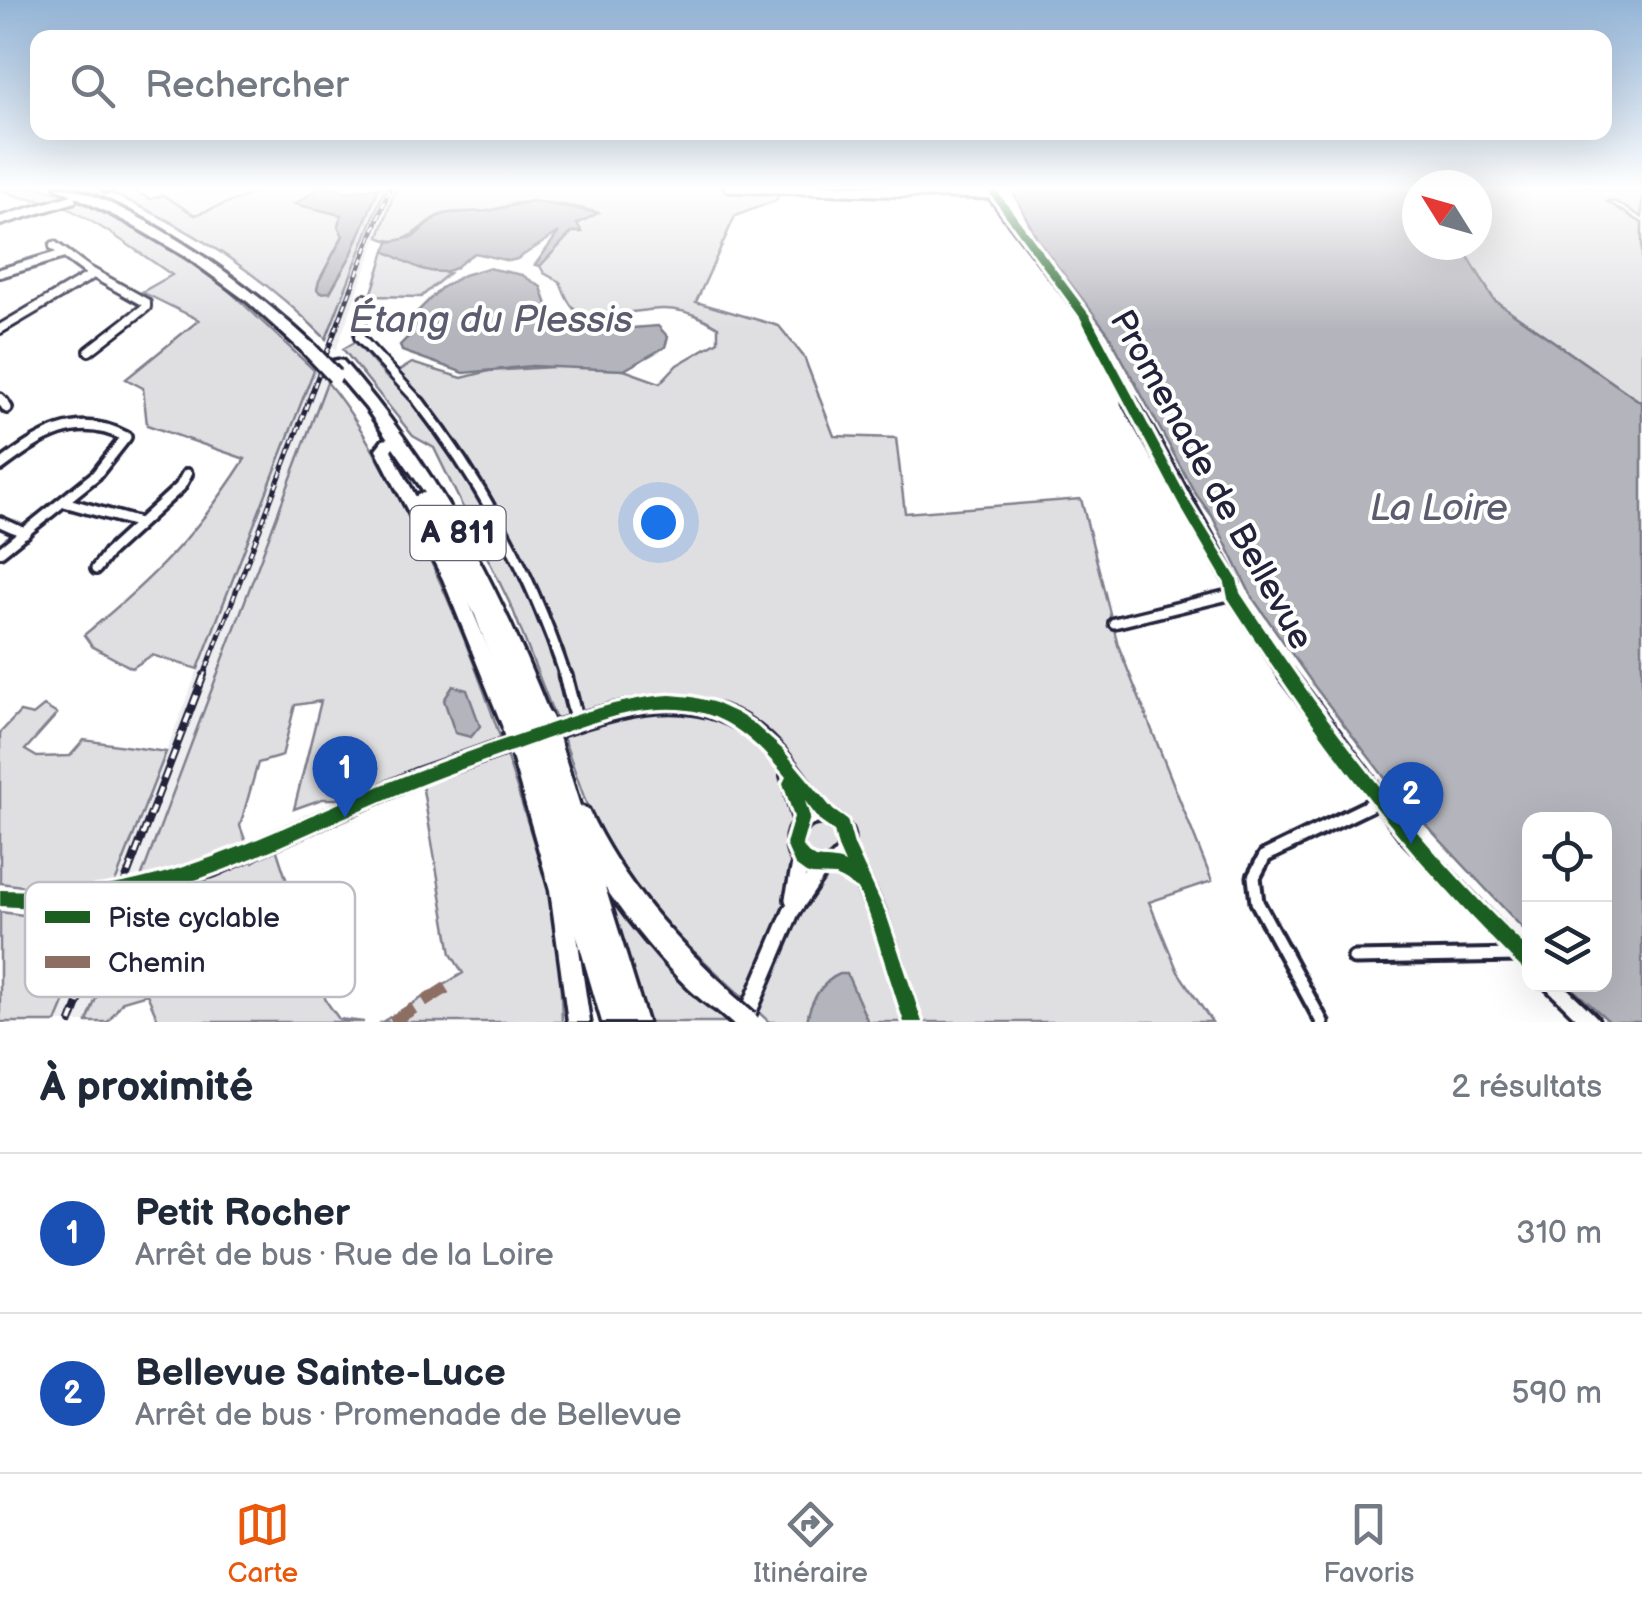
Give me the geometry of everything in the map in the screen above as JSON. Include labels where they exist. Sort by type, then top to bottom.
[{"type":"highway","name":"A 811","points":[[158,235],[196,256],[312,345]]},
{"type":"highway","name":"A 811","points":[[175,235],[255,288],[312,345],[402,443],[448,515],[498,612],[527,726],[616,1022]]},
{"type":"highway","name":"A 811","points":[[337,371],[432,513],[473,590],[527,726]]},
{"type":"highway","name":"A 811","points":[[534,749],[558,771],[634,1022]]},
{"type":"highway","points":[[534,749],[563,908],[578,1022]]},
{"type":"highway","points":[[558,771],[601,861],[621,893],[657,939],[746,1022]]},
{"type":"street","name":"Promenade de Bellevue","points":[[1020,235],[1085,316],[1183,501],[1220,560],[1232,583],[1232,594],[1322,727],[1467,903],[1522,957]]},
{"type":"street","points":[[54,246],[90,272],[90,276]]},
{"type":"street","points":[[0,273],[64,254]]},
{"type":"street","points":[[0,328],[90,276],[102,276],[146,303],[146,307],[89,351]]},
{"type":"street","points":[[365,300],[359,336],[426,410],[484,500],[546,627],[568,684],[577,722]]},
{"type":"street","points":[[0,398],[7,408]]},
{"type":"street","points":[[0,466],[52,430],[88,422],[124,434],[125,441],[96,475],[0,552]]},
{"type":"street","points":[[96,569],[180,487],[187,474]]},
{"type":"street","points":[[64,502],[92,511],[108,511],[140,524]]},
{"type":"street","points":[[0,522],[25,533]]},
{"type":"street","points":[[1114,623],[1232,594]]},
{"type":"street","points":[[160,882],[212,868],[418,777],[577,722],[642,704],[701,705],[732,717],[759,735],[827,816],[841,826],[912,1022]]},
{"type":"street","points":[[786,769],[800,806],[802,824]]},
{"type":"street","points":[[1322,1022],[1256,902],[1252,886],[1254,868],[1265,856],[1381,800]]},
{"type":"street","points":[[746,1022],[790,912],[801,859],[794,838],[811,817],[827,816]]},
{"type":"street","points":[[790,912],[826,867],[841,858],[846,847]]},
{"type":"street","points":[[801,859],[864,886]]},
{"type":"street","points":[[0,898],[25,899]]},
{"type":"street","points":[[1354,958],[1522,960]]},
{"type":"street","points":[[1560,992],[1591,1022]]},
{"type":"shaded area","points":[[113,235],[146,235],[158,241],[223,285],[314,370],[198,669],[152,655],[132,668],[93,647],[84,635],[172,554],[245,459],[147,425],[143,388],[126,379],[199,320],[142,292],[172,275]]},
{"type":"shaded area","points":[[343,235],[319,281],[330,292],[359,235],[366,235],[326,339],[277,294],[196,236]]},
{"type":"shaded area","points":[[366,235],[378,235],[336,350],[326,339]]},
{"type":"shaded area","points":[[380,235],[412,235],[398,241]]},
{"type":"shaded area","points":[[569,235],[727,235],[696,302],[779,326],[804,357],[834,436],[896,438],[905,513],[1081,499],[1118,645],[1212,881],[1149,902],[1178,972],[1212,1022],[769,1022],[652,912],[617,862],[586,803],[563,737],[583,730],[580,712],[556,720],[513,610],[434,448],[413,436],[343,349],[355,342],[387,378],[412,363],[462,378],[489,371],[569,366],[624,370],[660,383],[677,365],[718,341],[718,327],[681,311],[646,310],[618,314],[614,319],[585,315],[573,308],[560,282],[540,266]]},
{"type":"shaded area","points":[[1492,235],[1642,235],[1642,403],[1494,300],[1470,260],[1492,260]]},
{"type":"shaded area","points":[[385,251],[422,269],[449,273],[421,297],[371,296]]},
{"type":"shaded area","points":[[314,370],[327,382],[141,882],[115,882]]},
{"type":"shaded area","points":[[327,382],[364,435],[421,541],[485,693],[552,903],[559,941],[562,1022],[382,1022],[463,973],[451,954],[420,772],[342,799],[322,799],[294,809],[321,701],[295,705],[282,756],[258,763],[240,826],[253,862],[276,848],[287,882],[140,882]]},
{"type":"shaded area","points":[[44,706],[57,714],[25,750],[37,757],[70,756],[84,740],[166,752],[115,882],[25,882],[25,886],[0,883],[0,733],[20,712],[33,715]]},
{"type":"shaded area","points":[[608,890],[733,1022],[644,1022],[604,894]]},
{"type":"shaded area","points":[[0,912],[25,915],[25,997],[67,997],[56,1022],[0,1022]]},
{"type":"shaded area","points":[[67,997],[97,997],[87,1022],[56,1022]]},
{"type":"shaded area","points":[[96,997],[137,997],[123,1001],[108,1022],[87,1022]]},
{"type":"shaded area","points":[[148,997],[325,997],[339,1019],[364,1022],[159,1022]]},
{"type":"water","points":[[359,235],[330,292],[320,293],[319,281],[343,236]]},
{"type":"water","points":[[555,235],[517,259],[509,261],[475,253],[455,268],[437,272],[419,268],[385,251],[389,242],[413,237]]},
{"type":"water","points":[[557,235],[569,235],[540,266],[535,265]]},
{"type":"water","name":"La Loire","points":[[1035,235],[1402,235],[1402,260],[1470,260],[1494,300],[1642,403],[1642,1022],[1610,1022],[1576,992],[1612,992],[1612,812],[1522,812],[1522,928],[1398,795],[1252,597],[1212,516],[1195,493],[1108,333]]},
{"type":"water","name":"Étang du Plessis","points":[[488,268],[522,275],[541,287],[548,308],[560,324],[605,330],[658,326],[668,337],[665,347],[624,370],[532,366],[464,373],[402,351],[400,345],[411,334],[413,316],[441,288]]},
{"type":"water","points":[[453,686],[467,690],[480,726],[471,737],[455,733],[444,700]]},
{"type":"water","points":[[840,974],[847,974],[868,1022],[807,1022],[818,993]]},
{"type":"railway","points":[[203,678],[372,235]]},
{"type":"railway","points":[[125,882],[204,675]]},
{"type":"railway","points":[[71,1022],[81,997]]},
{"type":"marked path","points":[[392,1022],[454,983]]},
{"type":"cycle path","points":[[1024,235],[1085,316],[1183,501],[1232,583],[1233,594],[1298,692],[1407,835],[1522,956]]},
{"type":"cycle path","points":[[160,882],[268,843],[400,785],[585,719],[649,703],[692,704],[713,709],[748,728],[827,816],[841,826],[846,847],[878,914],[913,1022]]},
{"type":"cycle path","points":[[791,783],[802,817],[794,844],[801,859],[812,867],[838,868],[862,883]]},
{"type":"cycle path","points":[[0,898],[25,899]]},
{"type":"place","name":"Petit Rocher","points":[[345,818]]},
{"type":"place","name":"Bellevue Sainte-Luce","points":[[1411,844]]}]
